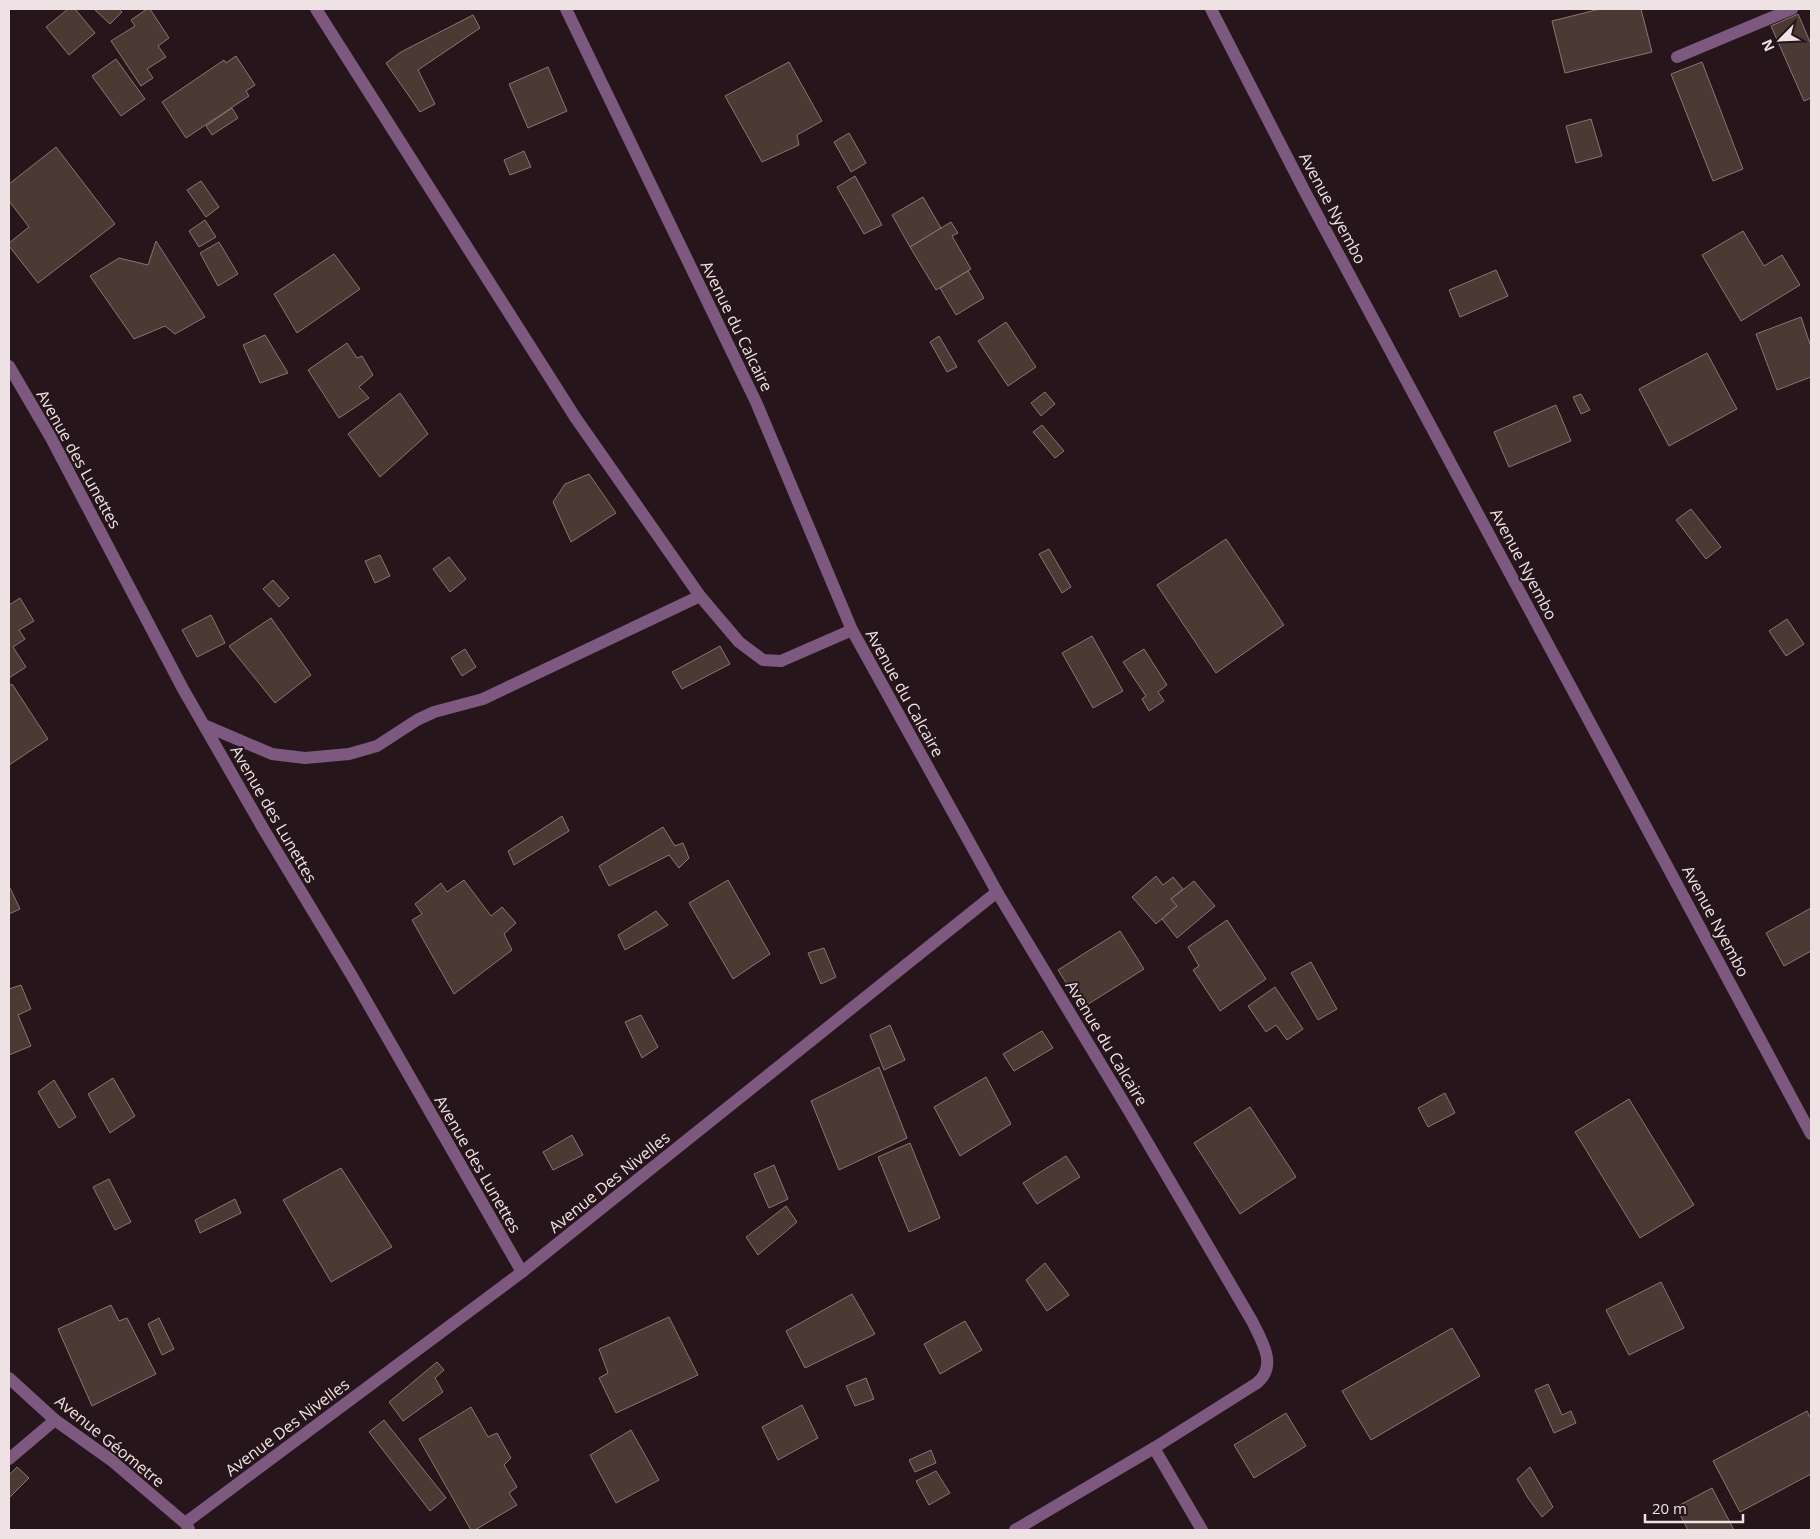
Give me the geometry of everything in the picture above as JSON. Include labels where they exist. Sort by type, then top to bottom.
[{"type":"street","points":[[316,9],[575,417],[700,596],[739,642],[763,660],[781,661],[852,630]]},
{"type":"street","name":"Avenue du Calcaire","points":[[566,9],[756,402],[852,630],[997,892],[1129,1111],[1252,1321],[1263,1344],[1268,1366],[1265,1376],[1257,1384],[1154,1448]]},
{"type":"street","name":"Avenue Nyembo","points":[[1211,9],[1304,190],[1811,1134]]},
{"type":"street","points":[[1677,57],[1792,9]]},
{"type":"street","name":"Avenue des Lunettes","points":[[9,366],[51,438],[183,689],[264,830],[352,976],[522,1272]]},
{"type":"street","points":[[204,725],[272,754],[305,758],[358,751],[377,746],[417,720],[434,712],[483,699],[700,596]]},
{"type":"street","name":"Avenue Des Nivelles","points":[[187,1527],[522,1272],[997,892]]},
{"type":"street","name":"Avenue Géometre","points":[[9,1378],[55,1420],[111,1460],[187,1527]]},
{"type":"street","points":[[9,1458],[55,1420]]},
{"type":"street","points":[[1015,1530],[1154,1448],[1202,1530]]},
{"type":"building","points":[[68,9],[75,9],[95,33],[69,55],[46,27]]},
{"type":"building","points":[[94,9],[119,9],[122,12],[110,24]]},
{"type":"building","points":[[147,9],[150,9],[169,38],[158,46],[166,57],[147,69],[153,78],[141,86],[111,41],[135,26],[131,20]]},
{"type":"building","points":[[1600,9],[1641,9],[1652,52],[1565,73],[1552,21]]},
{"type":"building","points":[[1798,14],[1811,44],[1811,98],[1804,101],[1771,26]]},
{"type":"building","points":[[473,15],[480,28],[418,70],[435,104],[420,112],[386,63],[401,52]]},
{"type":"building","points":[[236,56],[255,85],[246,91],[249,96],[186,138],[162,102],[224,60],[226,63]]},
{"type":"building","points":[[116,59],[145,99],[121,116],[92,76]]},
{"type":"building","points":[[789,62],[822,121],[797,135],[799,145],[762,162],[725,96]]},
{"type":"building","points":[[1702,62],[1743,169],[1713,181],[1671,74]]},
{"type":"building","points":[[548,67],[567,111],[528,128],[509,84]]},
{"type":"building","points":[[232,108],[238,118],[212,135],[206,126]]},
{"type":"building","points":[[1591,119],[1602,156],[1576,163],[1566,126]]},
{"type":"building","points":[[849,133],[866,163],[851,172],[834,142]]},
{"type":"building","points":[[56,147],[115,224],[38,283],[9,246],[9,243],[29,227],[9,201],[9,184]]},
{"type":"building","points":[[524,151],[531,167],[510,175],[504,160]]},
{"type":"building","points":[[855,176],[882,225],[864,234],[837,187]]},
{"type":"building","points":[[201,181],[219,207],[206,217],[187,190]]},
{"type":"building","points":[[923,197],[941,228],[910,247],[892,215]]},
{"type":"building","points":[[205,220],[216,237],[199,247],[189,231]]},
{"type":"building","points":[[951,222],[958,233],[952,236],[971,269],[936,290],[910,247]]},
{"type":"building","points":[[1743,231],[1764,266],[1782,255],[1800,285],[1741,321],[1702,255]]},
{"type":"building","points":[[156,241],[205,317],[175,334],[165,326],[134,339],[90,276],[119,258],[148,265]]},
{"type":"building","points":[[219,242],[238,274],[218,286],[200,253]]},
{"type":"building","points":[[334,254],[360,289],[297,333],[274,294]]},
{"type":"building","points":[[1496,270],[1508,296],[1460,317],[1449,290]]},
{"type":"building","points":[[968,271],[984,298],[956,315],[940,288]]},
{"type":"building","points":[[1801,317],[1811,347],[1811,377],[1777,390],[1756,334]]},
{"type":"building","points":[[1006,322],[1036,367],[1008,386],[978,341]]},
{"type":"building","points":[[265,335],[288,373],[260,383],[243,345]]},
{"type":"building","points":[[939,336],[957,367],[947,372],[930,342]]},
{"type":"building","points":[[347,343],[357,358],[362,356],[373,375],[359,387],[369,398],[339,418],[308,370]]},
{"type":"building","points":[[1707,353],[1737,409],[1669,446],[1639,389]]},
{"type":"building","points":[[1045,392],[1055,404],[1041,416],[1031,403]]},
{"type":"building","points":[[400,393],[428,434],[380,477],[348,434]]},
{"type":"building","points":[[1581,394],[1590,410],[1581,414],[1573,397]]},
{"type":"building","points":[[1556,405],[1571,441],[1509,467],[1494,432]]},
{"type":"building","points":[[1042,425],[1064,451],[1055,458],[1033,432]]},
{"type":"building","points":[[589,474],[616,513],[571,542],[553,502],[565,484]]},
{"type":"building","points":[[1691,509],[1721,547],[1706,559],[1676,520]]},
{"type":"building","points":[[1226,539],[1284,625],[1216,673],[1157,585]]},
{"type":"building","points":[[1049,549],[1071,587],[1062,593],[1039,554]]},
{"type":"building","points":[[380,555],[390,576],[375,583],[365,561]]},
{"type":"building","points":[[449,557],[466,579],[450,592],[433,569]]},
{"type":"building","points":[[273,580],[289,598],[279,607],[263,589]]},
{"type":"building","points":[[20,598],[34,621],[19,630],[25,639],[13,647],[26,667],[9,678],[9,605]]},
{"type":"building","points":[[211,615],[225,643],[197,657],[182,630]]},
{"type":"building","points":[[271,618],[311,675],[275,703],[229,646]]},
{"type":"building","points":[[1787,619],[1804,644],[1786,656],[1769,631]]},
{"type":"building","points":[[1092,636],[1123,691],[1093,708],[1062,653]]},
{"type":"building","points":[[720,646],[730,664],[682,689],[672,672]]},
{"type":"building","points":[[465,649],[476,667],[462,676],[451,658]]},
{"type":"building","points":[[1144,649],[1167,685],[1158,692],[1164,701],[1149,711],[1142,699],[1146,696],[1123,662]]},
{"type":"building","points":[[12,684],[48,739],[9,765],[9,686]]},
{"type":"building","points":[[562,816],[569,831],[514,865],[508,851]]},
{"type":"building","points":[[663,827],[675,846],[683,843],[689,858],[679,868],[669,855],[609,886],[599,866]]},
{"type":"building","points":[[1156,876],[1163,885],[1173,877],[1183,889],[1171,899],[1177,906],[1156,924],[1132,897]]},
{"type":"building","points":[[464,880],[491,916],[502,907],[516,923],[504,934],[512,950],[454,994],[412,920],[422,914],[415,904],[441,883],[447,892]]},
{"type":"building","points":[[728,880],[770,954],[733,979],[689,903]]},
{"type":"building","points":[[1194,881],[1215,906],[1177,938],[1162,919],[1177,906],[1171,899]]},
{"type":"building","points":[[9,886],[20,909],[9,914]]},
{"type":"building","points":[[1811,908],[1811,951],[1784,966],[1766,933]]},
{"type":"building","points":[[656,911],[668,925],[625,950],[618,935]]},
{"type":"building","points":[[1227,920],[1266,979],[1220,1011],[1193,970],[1199,966],[1188,947]]},
{"type":"building","points":[[1120,931],[1144,969],[1082,1008],[1058,970]]},
{"type":"building","points":[[824,948],[836,977],[821,984],[808,953]]},
{"type":"building","points":[[1311,962],[1337,1009],[1318,1020],[1291,973]]},
{"type":"building","points":[[21,985],[31,1009],[18,1015],[31,1046],[9,1055],[9,989]]},
{"type":"building","points":[[1275,987],[1303,1029],[1287,1040],[1276,1025],[1266,1032],[1248,1006]]},
{"type":"building","points":[[641,1015],[658,1047],[642,1058],[625,1022]]},
{"type":"building","points":[[890,1025],[905,1060],[884,1070],[870,1035]]},
{"type":"building","points":[[1042,1031],[1053,1048],[1014,1071],[1003,1054]]},
{"type":"building","points":[[879,1067],[907,1138],[839,1170],[811,1101]]},
{"type":"building","points":[[986,1077],[1011,1124],[960,1156],[934,1107]]},
{"type":"building","points":[[113,1078],[135,1116],[110,1133],[88,1094]]},
{"type":"building","points":[[54,1080],[76,1117],[59,1128],[38,1092]]},
{"type":"building","points":[[1445,1093],[1455,1113],[1428,1127],[1418,1108]]},
{"type":"building","points":[[1629,1099],[1694,1205],[1640,1238],[1575,1132]]},
{"type":"building","points":[[1250,1107],[1296,1177],[1240,1214],[1194,1143]]},
{"type":"building","points":[[572,1135],[583,1155],[553,1170],[543,1152]]},
{"type":"building","points":[[910,1143],[940,1218],[909,1232],[878,1157]]},
{"type":"building","points":[[1066,1156],[1080,1177],[1037,1204],[1023,1183]]},
{"type":"building","points":[[774,1165],[788,1199],[769,1208],[754,1174]]},
{"type":"building","points":[[341,1168],[392,1247],[331,1282],[283,1200]]},
{"type":"building","points":[[109,1179],[131,1222],[115,1230],[93,1187]]},
{"type":"building","points":[[235,1199],[241,1213],[200,1233],[195,1220]]},
{"type":"building","points":[[786,1206],[797,1222],[758,1255],[746,1237]]},
{"type":"building","points":[[1045,1263],[1069,1295],[1047,1311],[1026,1280]]},
{"type":"building","points":[[1661,1282],[1684,1328],[1629,1355],[1606,1310]]},
{"type":"building","points":[[852,1294],[875,1334],[805,1368],[786,1331]]},
{"type":"building","points":[[111,1305],[119,1321],[127,1318],[156,1374],[92,1406],[58,1329]]},
{"type":"building","points":[[669,1317],[698,1375],[616,1413],[599,1378],[608,1373],[599,1349]]},
{"type":"building","points":[[159,1318],[174,1349],[162,1355],[148,1324]]},
{"type":"building","points":[[965,1321],[982,1350],[940,1374],[924,1344]]},
{"type":"building","points":[[1452,1328],[1480,1376],[1371,1440],[1342,1391]]},
{"type":"building","points":[[437,1362],[444,1370],[435,1378],[443,1392],[403,1421],[389,1402]]},
{"type":"building","points":[[866,1378],[874,1399],[855,1406],[846,1386]]},
{"type":"building","points":[[1548,1384],[1562,1415],[1571,1411],[1576,1423],[1554,1433],[1535,1390]]},
{"type":"building","points":[[802,1405],[818,1438],[778,1460],[762,1427]]},
{"type":"building","points":[[471,1407],[488,1437],[497,1433],[511,1458],[504,1465],[517,1487],[509,1493],[517,1505],[475,1530],[471,1530],[419,1439]]},
{"type":"building","points":[[1807,1411],[1811,1419],[1811,1474],[1740,1512],[1713,1461]]},
{"type":"building","points":[[1286,1413],[1306,1446],[1254,1478],[1234,1445]]},
{"type":"building","points":[[384,1420],[446,1498],[430,1511],[369,1432]]},
{"type":"building","points":[[631,1430],[659,1480],[616,1503],[590,1455]]},
{"type":"building","points":[[931,1450],[936,1463],[915,1472],[909,1460]]},
{"type":"building","points":[[17,1467],[29,1478],[9,1498],[9,1475]]},
{"type":"building","points":[[1530,1467],[1553,1507],[1542,1517],[1517,1479]]},
{"type":"building","points":[[936,1471],[950,1493],[929,1505],[916,1481]]},
{"type":"building","points":[[1712,1488],[1734,1530],[1688,1530],[1676,1507]]}]
